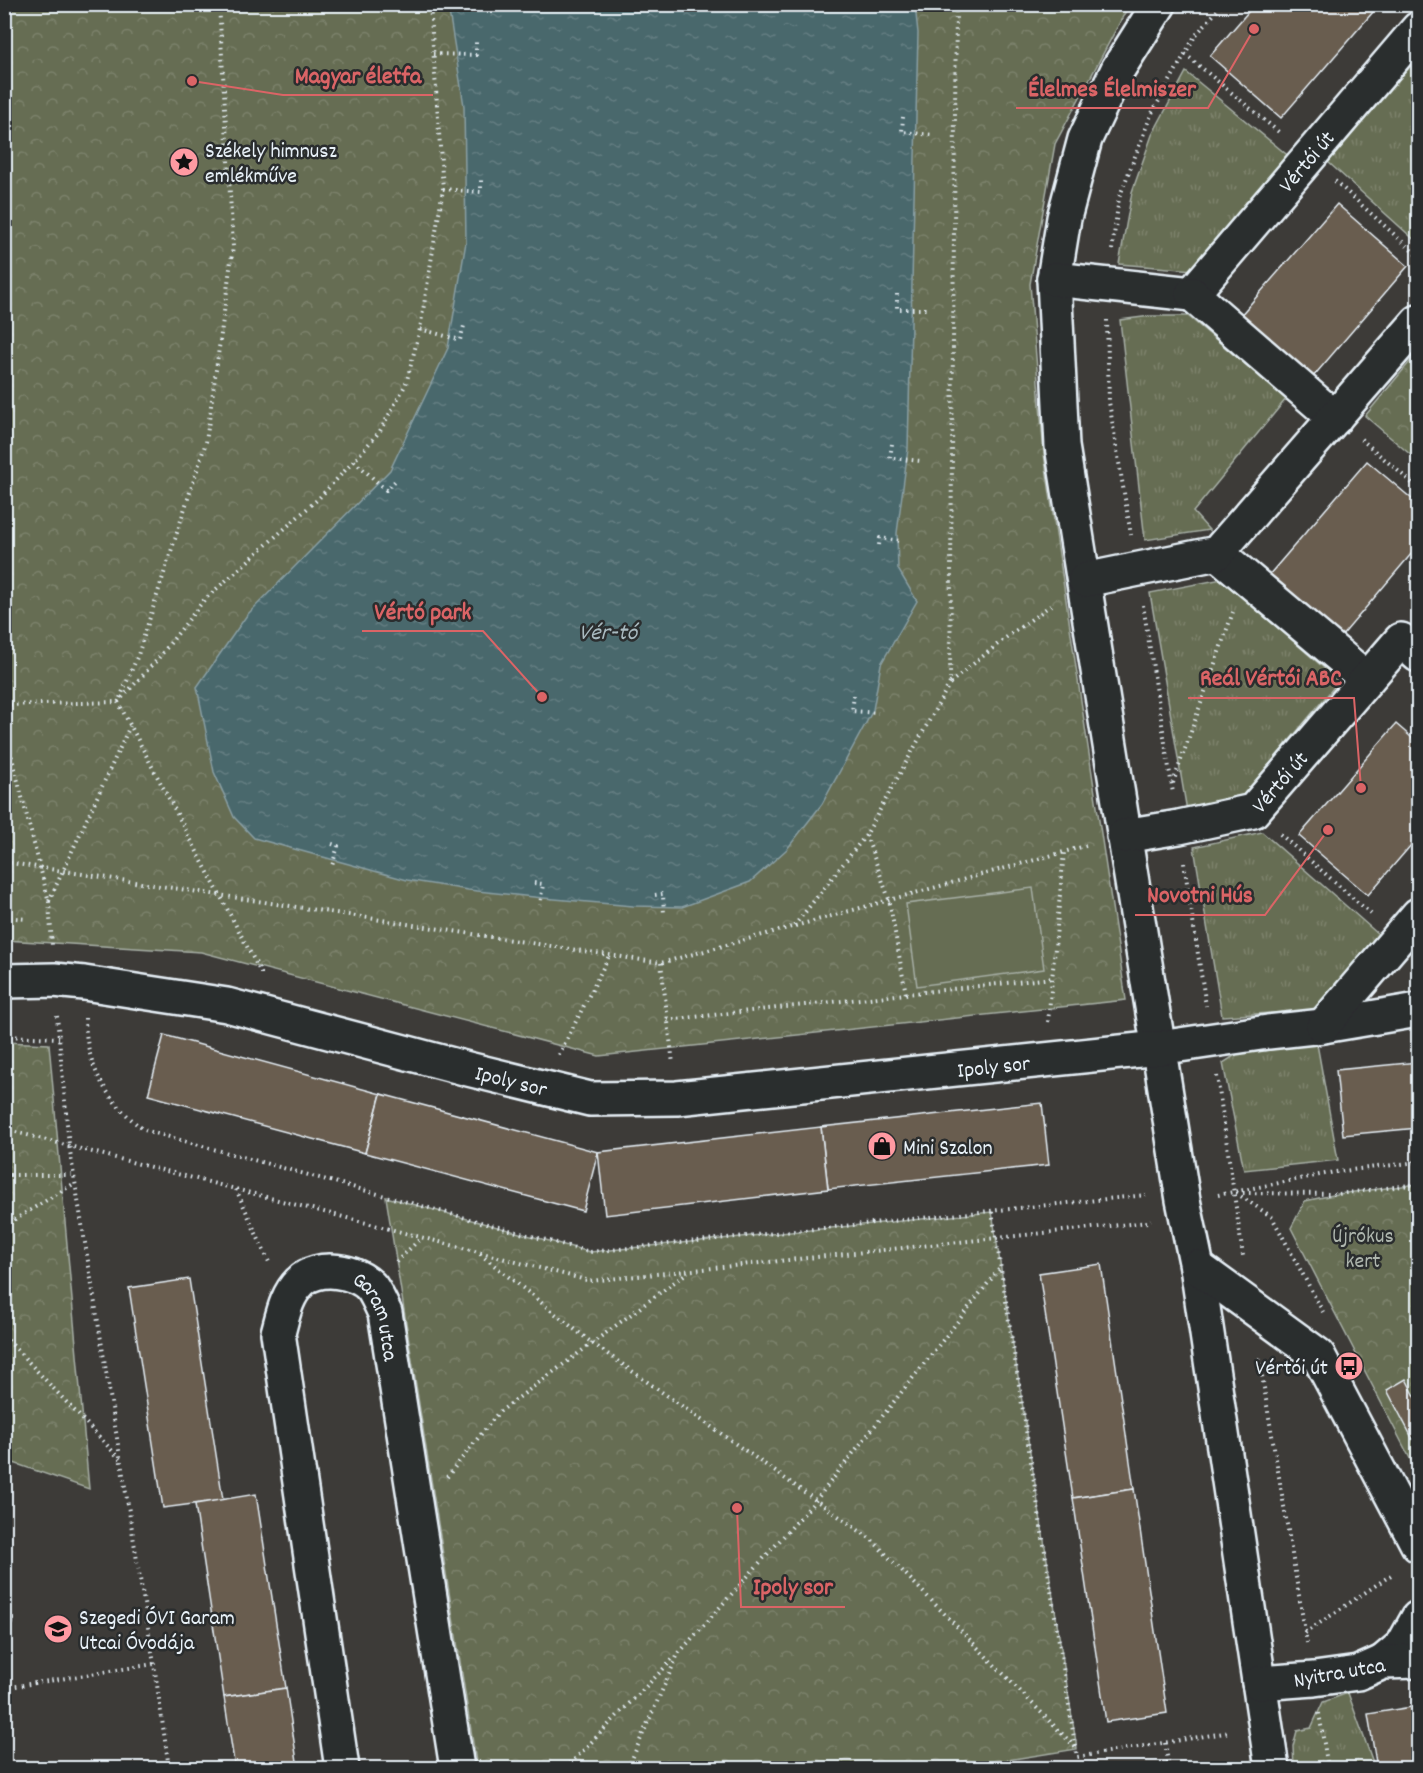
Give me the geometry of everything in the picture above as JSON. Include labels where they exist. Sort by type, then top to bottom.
[{"type":"street","points":[[1159,4],[1118,69],[1085,139],[1064,218],[1054,279],[1062,446],[1183,1200],[1197,1267],[1272,1768]]},
{"type":"street","name":"Vértói út","points":[[1192,294],[1419,29]]},
{"type":"street","points":[[1054,279],[1192,294],[1335,418]]},
{"type":"street","points":[[1085,580],[1217,554],[1419,322]]},
{"type":"street","points":[[1217,554],[1367,679]]},
{"type":"street","name":"Vértói út","points":[[1124,836],[1253,811],[1367,679],[1413,639]]},
{"type":"street","points":[[1323,1026],[1409,926]]},
{"type":"street","name":"Ipoly sor","points":[[4,981],[69,982],[227,1005],[468,1070],[590,1099],[677,1098],[1159,1048],[1323,1026],[1419,1010]]},
{"type":"street","points":[[1197,1267],[1318,1355],[1409,1557]]},
{"type":"street","name":"Garam utca","points":[[342,1768],[278,1333],[286,1301],[301,1280],[324,1271],[351,1273],[371,1287],[385,1313],[457,1768]]},
{"type":"street","points":[[1383,1662],[1403,1645],[1419,1618]]},
{"type":"street","name":"Nyitra utca","points":[[1259,1683],[1314,1679],[1358,1672],[1383,1662],[1419,1661]]},
{"type":"path","points":[[118,702],[138,655],[206,442],[233,247],[219,4]]},
{"type":"path","points":[[4,705],[118,702],[157,660],[204,600],[318,499],[380,431],[405,384],[420,329],[443,189],[430,4]]},
{"type":"path","points":[[950,683],[956,4]]},
{"type":"path","points":[[1223,4],[1195,36],[1151,115],[1119,198],[1106,285],[1109,402],[1179,827],[1235,1193],[1250,1307],[1328,1768]]},
{"type":"path","points":[[433,54],[476,55],[476,40]]},
{"type":"path","points":[[1185,54],[1309,158],[1418,255]]},
{"type":"path","points":[[903,117],[902,132],[933,135]]},
{"type":"path","points":[[443,189],[481,192],[481,177]]},
{"type":"path","points":[[897,294],[897,309],[928,309]]},
{"type":"path","points":[[420,329],[460,339],[464,326]]},
{"type":"path","points":[[1335,418],[1419,488]]},
{"type":"path","points":[[892,444],[890,458],[921,461]]},
{"type":"path","points":[[354,461],[386,490],[396,480]]},
{"type":"path","points":[[879,545],[880,538],[900,541]]},
{"type":"path","points":[[1172,784],[1245,577]]},
{"type":"path","points":[[794,926],[866,835],[950,683],[1004,639],[1085,580]]},
{"type":"path","points":[[854,695],[852,711],[878,713]]},
{"type":"path","points":[[118,702],[261,973],[266,1015]]},
{"type":"path","points":[[49,902],[130,725]]},
{"type":"path","points":[[4,727],[69,982],[86,1030],[93,1064],[105,1090],[124,1114],[144,1130],[590,1252],[1146,1195],[1183,1200],[1235,1193],[1335,1172],[1419,1162]]},
{"type":"path","points":[[1253,811],[1409,926]]},
{"type":"path","points":[[866,835],[889,899],[906,994]]},
{"type":"path","points":[[4,862],[661,963],[1124,836]]},
{"type":"path","points":[[332,844],[338,846],[332,866]]},
{"type":"path","points":[[1045,1059],[1064,852]]},
{"type":"path","points":[[534,883],[543,884],[540,905]]},
{"type":"path","points":[[655,895],[663,894],[664,915]]},
{"type":"path","points":[[4,917],[27,919]]},
{"type":"path","points":[[547,1089],[561,1050],[609,956]]},
{"type":"path","points":[[661,963],[677,1098]]},
{"type":"path","points":[[667,1020],[1053,978]]},
{"type":"path","points":[[69,982],[59,1038],[69,1145],[169,1768]]},
{"type":"path","points":[[4,1036],[59,1038]]},
{"type":"path","points":[[4,1129],[590,1281],[1148,1222],[1183,1200]]},
{"type":"path","points":[[4,1175],[74,1175]]},
{"type":"path","points":[[4,1226],[75,1183]]},
{"type":"path","points":[[1235,1193],[1338,1194],[1419,1184]]},
{"type":"path","points":[[236,1188],[286,1301]]},
{"type":"path","points":[[1235,1193],[1272,1217],[1326,1318]]},
{"type":"path","points":[[992,1212],[1077,1757],[1266,1727]]},
{"type":"path","points":[[477,1252],[592,1343],[871,1539],[1077,1749]]},
{"type":"path","points":[[566,1768],[678,1654],[816,1500],[1000,1267]]},
{"type":"path","points":[[417,1516],[498,1413],[690,1271]]},
{"type":"path","points":[[4,1336],[120,1459]]},
{"type":"path","points":[[1305,1633],[1409,1557]]},
{"type":"path","points":[[628,1768],[678,1654]]},
{"type":"path","points":[[4,1688],[154,1664]]},
{"type":"path","points":[[1166,1743],[1169,1768]]},
{"type":"green space","points":[[4,5],[1129,5],[1055,144],[1030,284],[1044,454],[1126,1000],[599,1056],[201,952],[5,940]]},
{"type":"green space","points":[[1418,55],[1418,243],[1328,162]]},
{"type":"green space","points":[[1186,72],[1291,158],[1194,270],[1119,264],[1132,192],[1152,135]]},
{"type":"green space","points":[[1151,316],[1188,316],[1286,399],[1193,512],[1209,530],[1145,540],[1120,320]]},
{"type":"green space","points":[[1418,352],[1418,461],[1365,416]]},
{"type":"green space","points":[[1222,579],[1339,681],[1239,801],[1187,811],[1150,593]]},
{"type":"green space","points":[[1262,832],[1378,934],[1320,1010],[1222,1016],[1194,847]]},
{"type":"green space","points":[[1033,888],[1044,969],[917,986],[906,904]]},
{"type":"green space","points":[[5,1042],[49,1044],[89,1489],[5,1460]]},
{"type":"green space","points":[[1317,1044],[1338,1160],[1244,1170],[1223,1063],[1237,1054]]},
{"type":"green space","name":"Újrókus kert","points":[[1418,1184],[1418,1474],[1291,1228],[1305,1201],[1338,1194]]},
{"type":"green space","points":[[386,1197],[590,1252],[992,1212],[1077,1749],[957,1768],[477,1768]]},
{"type":"green space","points":[[1348,1693],[1375,1768],[1294,1768],[1293,1746],[1297,1731],[1311,1728],[1323,1702]]},
{"type":"water","name":"Vér-tó","points":[[448,5],[915,5],[918,33],[908,449],[897,533],[898,569],[917,601],[881,664],[873,710],[822,804],[787,849],[750,882],[682,907],[633,906],[468,890],[407,880],[254,838],[234,817],[214,772],[197,687],[247,615],[390,470],[448,348],[466,242],[464,106]]},
{"type":"building","points":[[1255,4],[1380,4],[1281,118],[1210,56]]},
{"type":"building","points":[[1337,204],[1408,266],[1312,378],[1240,316]]},
{"type":"building","points":[[1367,461],[1418,504],[1418,546],[1341,637],[1269,575]]},
{"type":"building","points":[[1396,724],[1418,743],[1418,837],[1368,895],[1299,836]]},
{"type":"building","points":[[164,1035],[381,1094],[365,1153],[148,1095]]},
{"type":"building","points":[[1418,1062],[1418,1128],[1343,1135],[1336,1070]]},
{"type":"building","points":[[381,1094],[598,1152],[583,1211],[365,1153]]},
{"type":"building","points":[[1042,1103],[1049,1165],[828,1189],[821,1127]]},
{"type":"building","points":[[821,1127],[828,1189],[605,1215],[598,1152]]},
{"type":"building","points":[[1101,1264],[1134,1489],[1073,1498],[1039,1273]]},
{"type":"building","points":[[189,1279],[223,1500],[163,1508],[129,1288]]},
{"type":"building","points":[[1406,1379],[1418,1402],[1418,1449],[1387,1390]]},
{"type":"building","points":[[1134,1489],[1167,1713],[1106,1722],[1073,1498]]},
{"type":"building","points":[[256,1494],[286,1688],[224,1697],[195,1504]]},
{"type":"building","points":[[4,1615],[14,1618],[4,1646]]},
{"type":"building","points":[[286,1688],[298,1768],[235,1768],[224,1697]]},
{"type":"building","points":[[1418,1706],[1418,1768],[1377,1768],[1368,1714]]},
{"type":"place","name":"Élelmes Élelmiszer","points":[[1254,29]]},
{"type":"place","name":"Magyar életfa","points":[[192,81]]},
{"type":"place","name":"Székely himnusz emlékműve","points":[[184,162]]},
{"type":"place","name":"Vértó park","points":[[542,697]]},
{"type":"place","name":"Reál Vértói ABC","points":[[1361,788]]},
{"type":"place","name":"Novotni Hús","points":[[1328,830]]},
{"type":"place","name":"Mini Szalon","points":[[882,1146]]},
{"type":"place","name":"Vértói út","points":[[1349,1366]]},
{"type":"place","name":"Ipoly sor","points":[[737,1508]]},
{"type":"place","name":"Szegedi ÓVI Garam Utcai Óvodája","points":[[58,1629]]}]
